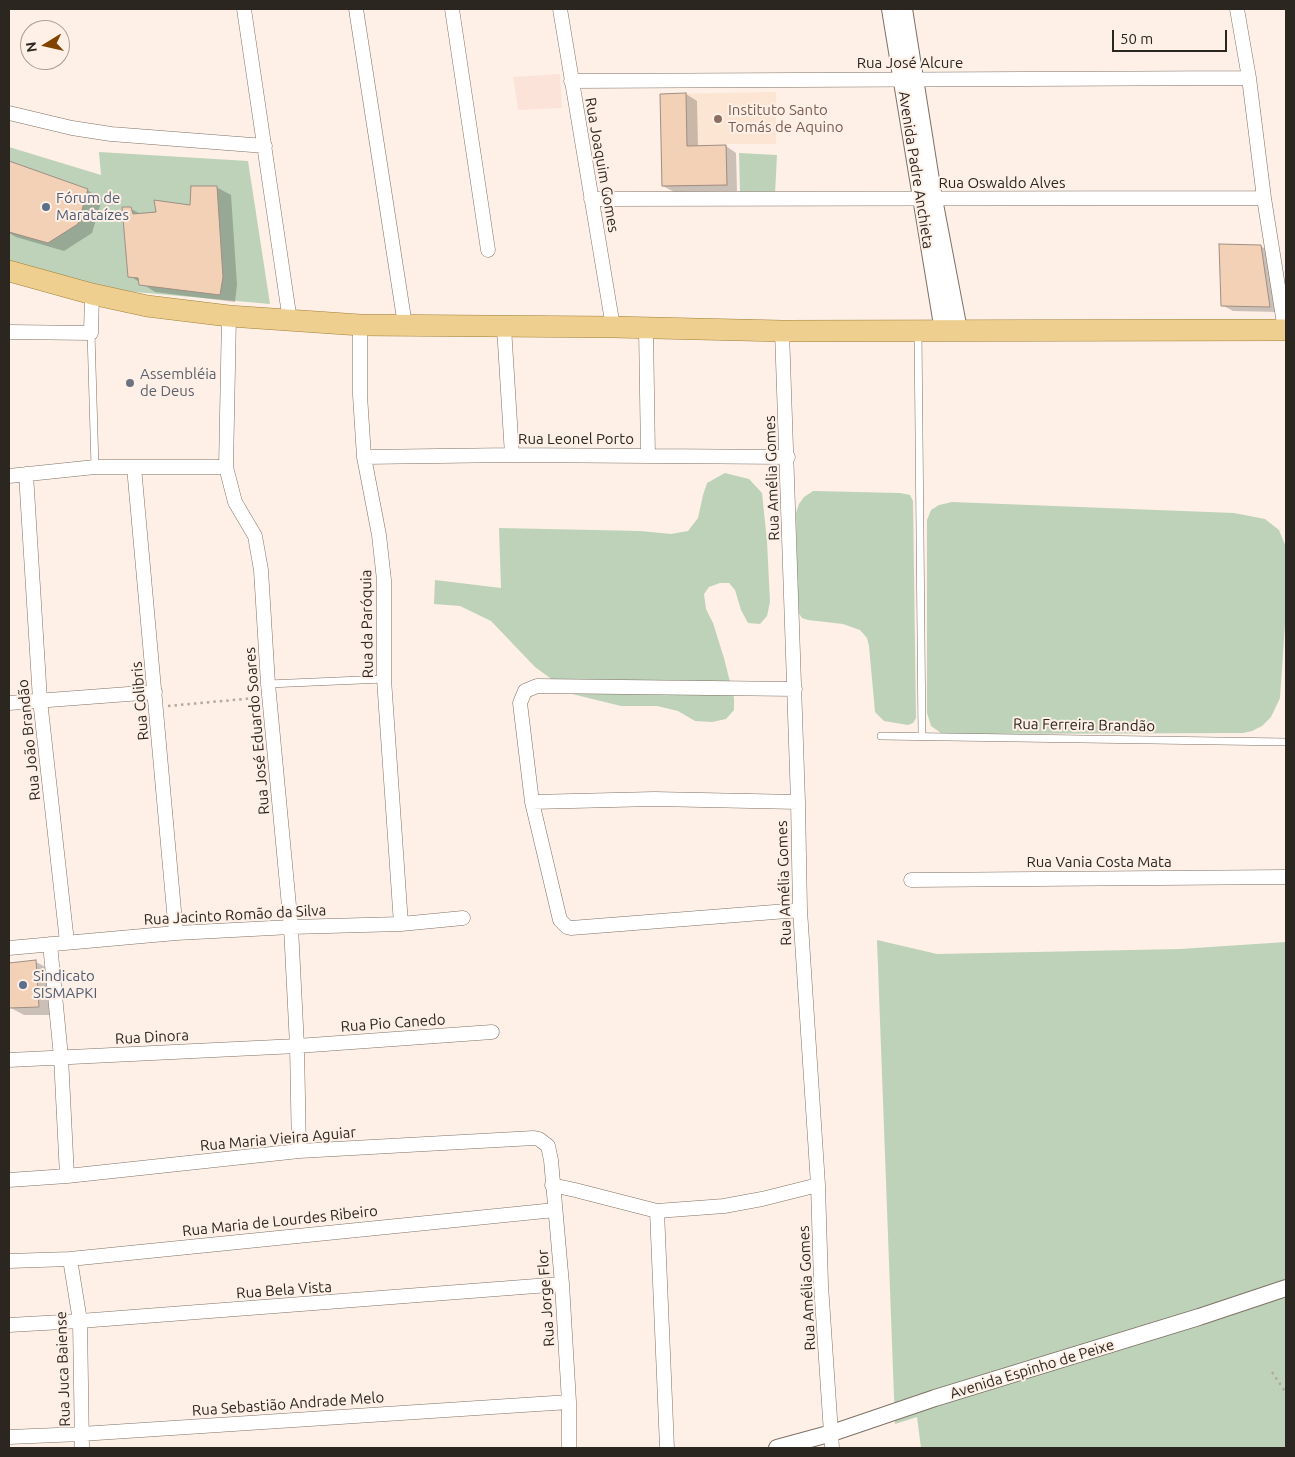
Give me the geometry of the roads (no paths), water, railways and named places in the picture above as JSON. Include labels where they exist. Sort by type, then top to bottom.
[{"type":"main road","points":[[9,271],[92,294],[147,306],[229,316],[360,325],[782,331],[1285,330]]},
{"type":"street","points":[[244,9],[290,321]]},
{"type":"street","points":[[356,9],[404,325]]},
{"type":"street","points":[[452,9],[488,250]]},
{"type":"street","name":"Rua Joaquim Gomes","points":[[560,9],[613,328]]},
{"type":"street","name":"Avenida Padre Anchieta","points":[[890,9],[909,80]]},
{"type":"street","name":"Avenida Padre Anchieta","points":[[904,9],[909,80],[951,331]]},
{"type":"street","points":[[1237,9],[1249,78],[1264,198],[1285,330]]},
{"type":"street","name":"Rua José Alcure","points":[[571,81],[1249,78]]},
{"type":"street","points":[[9,113],[72,128],[111,134],[265,146]]},
{"type":"street","name":"Rua Oswaldo Alves","points":[[591,198],[1264,198]]},
{"type":"street","points":[[9,332],[91,333],[92,294]]},
{"type":"street","name":"Rua José Eduardo Soares","points":[[229,316],[226,467],[235,502],[255,536],[258,552],[291,927],[298,1046],[299,1151]]},
{"type":"street","name":"Rua da Paróquia","points":[[360,325],[360,394],[364,457],[379,535],[382,564],[385,612],[384,679],[401,924]]},
{"type":"street","points":[[504,327],[512,455]]},
{"type":"street","points":[[646,329],[648,456]]},
{"type":"street","name":"Rua Amélia Gomes","points":[[782,331],[788,458],[800,910],[832,1440]]},
{"type":"street","name":"Rua Leonel Porto","points":[[364,457],[512,455],[788,458]]},
{"type":"street","points":[[9,476],[134,466],[226,467]]},
{"type":"street","name":"Rua Colibris","points":[[134,466],[176,933]]},
{"type":"street","name":"Rua João Brandão","points":[[26,474],[40,700],[67,942]]},
{"type":"street","points":[[795,689],[536,686],[525,691],[520,703],[532,802],[560,920],[567,927],[800,910]]},
{"type":"street","points":[[9,703],[155,692]]},
{"type":"street","points":[[532,802],[654,799],[798,802]]},
{"type":"street","name":"Rua Vania Costa Mata","points":[[911,880],[1286,877]]},
{"type":"street","name":"Rua Jacinto Romão da Silva","points":[[9,948],[176,933],[401,924],[463,918]]},
{"type":"street","points":[[50,944],[62,1057],[67,1176]]},
{"type":"street","name":"Rua Pio Canedo","points":[[298,1046],[492,1032]]},
{"type":"street","name":"Rua Dinora","points":[[9,1060],[298,1046]]},
{"type":"street","name":"Rua Maria Vieira Aguiar","points":[[9,1180],[67,1176],[299,1151],[534,1138],[548,1146]]},
{"type":"street","name":"Rua Jorge Flor","points":[[548,1146],[562,1284],[569,1402],[569,1448]]},
{"type":"street","points":[[552,1185],[657,1211],[724,1206],[818,1185]]},
{"type":"street","name":"Rua Maria de Lourdes Ribeiro","points":[[9,1261],[70,1259],[555,1210]]},
{"type":"street","points":[[657,1211],[667,1448]]},
{"type":"street","name":"Rua Juca Baiense","points":[[70,1259],[80,1322],[81,1441]]},
{"type":"street","name":"Rua Bela Vista","points":[[9,1325],[80,1322],[562,1284]]},
{"type":"street","name":"Avenida Espinho de Peixe","points":[[777,1448],[832,1440],[935,1398],[1190,1320],[1286,1288]]},
{"type":"street","name":"Rua Sebastião Andrade Melo","points":[[9,1437],[81,1441],[569,1402]]},
{"type":"lane","points":[[918,330],[922,737]]},
{"type":"lane","points":[[91,333],[95,468]]},
{"type":"lane","points":[[269,690],[384,679]]},
{"type":"lane","name":"Rua Ferreira Brandão","points":[[881,736],[1286,742]]},
{"type":"place","name":"Instituto Santo Tomás de Aquino","points":[[718,119]]},
{"type":"place","name":"Fórum de Marataízes","points":[[46,207]]},
{"type":"place","name":"Assembléia de Deus","points":[[130,383]]},
{"type":"place","name":"Sindicato SISMAPKI","points":[[23,985]]}]
